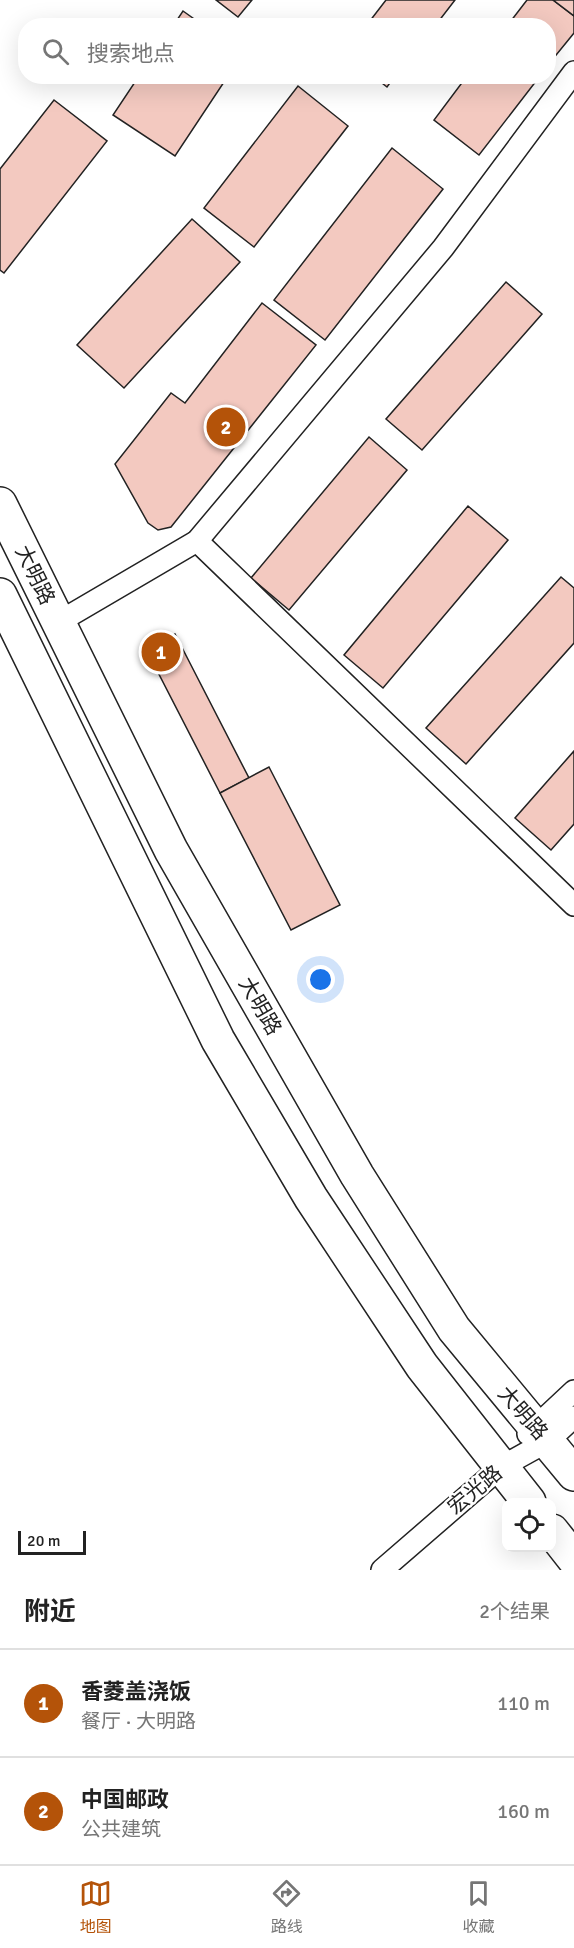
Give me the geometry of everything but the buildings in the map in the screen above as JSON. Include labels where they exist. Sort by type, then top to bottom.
[{"type":"main road","name":"大明路","points":[[0,504],[171,850],[357,1175],[454,1329],[574,1474]]},
{"type":"main road","points":[[0,595],[218,1040],[311,1198],[422,1366],[525,1498]]},
{"type":"main road","points":[[556,1536],[574,1559]]},
{"type":"street","points":[[60,626],[69,616],[196,541],[443,248],[574,72]]},
{"type":"street","points":[[196,541],[574,904]]},
{"type":"street","name":"宏光路","points":[[541,1434],[574,1391]]},
{"type":"street","name":"宏光路","points":[[382,1570],[541,1434],[574,1417]]},
{"type":"place","name":"中国邮政","points":[[226,427]]},
{"type":"place","name":"香菱盖浇饭","points":[[161,652]]}]
